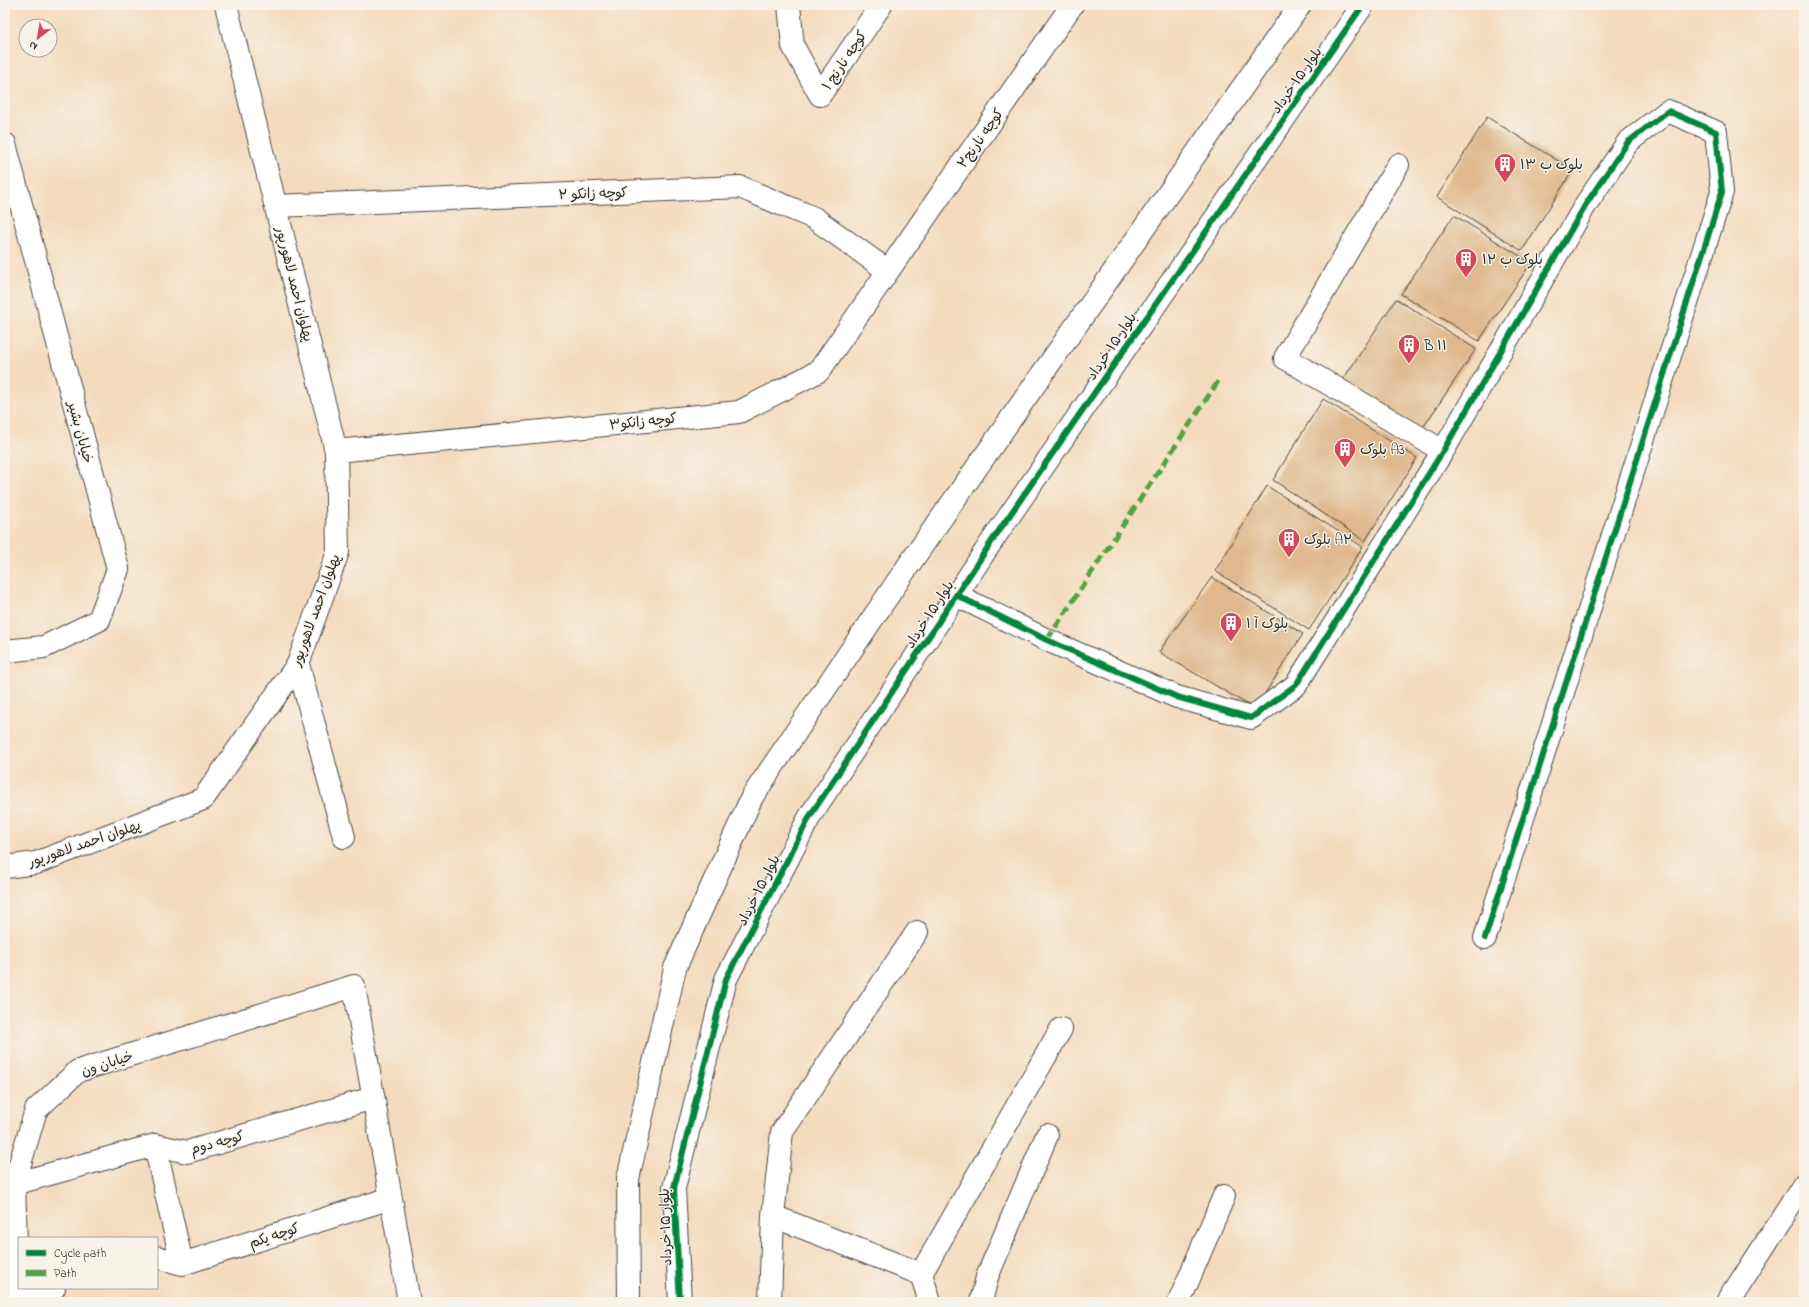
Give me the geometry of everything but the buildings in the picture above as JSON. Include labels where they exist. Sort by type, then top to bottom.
[{"type":"street","name":"پهلوان احمد لاهورپور","points":[[5,867],[36,863],[203,799],[298,664],[338,552],[336,451],[226,5]]},
{"type":"street","name":"کوچه نارنج ۱","points":[[789,5],[793,46],[820,95],[881,5]]},
{"type":"street","name":"کوچه نارنج۲","points":[[888,271],[1072,5]]},
{"type":"street","points":[[630,1302],[628,1180],[675,968],[752,797],[908,566],[1300,5]]},
{"type":"street","name":"بلوار ۱۵ خرداد","points":[[680,1302],[674,1188],[726,979],[810,816],[956,595],[1173,277],[1363,5]]},
{"type":"street","points":[[956,595],[1047,640],[1178,696],[1251,718],[1296,685],[1443,451],[1586,204],[1628,142],[1668,111],[1716,132],[1722,192],[1485,938]]},
{"type":"street","name":"خیابان بشیر","points":[[5,144],[118,569],[99,620],[44,647],[5,651]]},
{"type":"street","points":[[1398,165],[1285,358],[1443,451]]},
{"type":"street","name":"کوچه زانکو ۲","points":[[276,206],[740,187],[814,218],[888,271]]},
{"type":"street","name":"کوچه زانکو۳","points":[[336,451],[739,412],[819,371],[888,271]]},
{"type":"street","points":[[298,664],[344,837]]},
{"type":"street","points":[[770,1302],[773,1216],[782,1132],[916,932]]},
{"type":"street","name":"خیابان ون","points":[[17,1301],[14,1184],[36,1110],[78,1071],[354,986],[373,1098]]},
{"type":"street","points":[[930,1302],[921,1274],[1061,1029]]},
{"type":"street","points":[[373,1098],[409,1302]]},
{"type":"street","name":"کوچه دوم","points":[[14,1184],[156,1145],[187,1152],[373,1098]]},
{"type":"street","points":[[981,1302],[987,1277],[1046,1135]]},
{"type":"street","points":[[156,1145],[182,1264],[158,1257]]},
{"type":"street","points":[[1728,1302],[1804,1184]]},
{"type":"street","points":[[1179,1302],[1224,1196]]},
{"type":"street","name":"کوچه یکم","points":[[182,1264],[391,1198]]},
{"type":"street","points":[[773,1216],[921,1274]]},
{"type":"street","points":[[17,1301],[51,1289]]},
{"type":"marked path","points":[[1047,640],[1219,380]]},
{"type":"cycle path","points":[[680,1302],[674,1188],[726,979],[810,816],[996,535],[1363,5]]},
{"type":"cycle path","points":[[956,595],[1047,640],[1177,697],[1251,718],[1296,685],[1443,451],[1586,204],[1628,142],[1668,111],[1716,132],[1722,192],[1485,938]]},
{"type":"place","name":"بلوک ب ۱۳","points":[[1505,184]]},
{"type":"place","name":"بلوک ب ۱۲","points":[[1466,278]]},
{"type":"place","name":"B ۱۱","points":[[1409,364]]},
{"type":"place","name":"بلوک A3","points":[[1345,468]]},
{"type":"place","name":"بلوک A۲","points":[[1289,558]]},
{"type":"place","name":"بلوک آ ۱","points":[[1231,642]]}]
